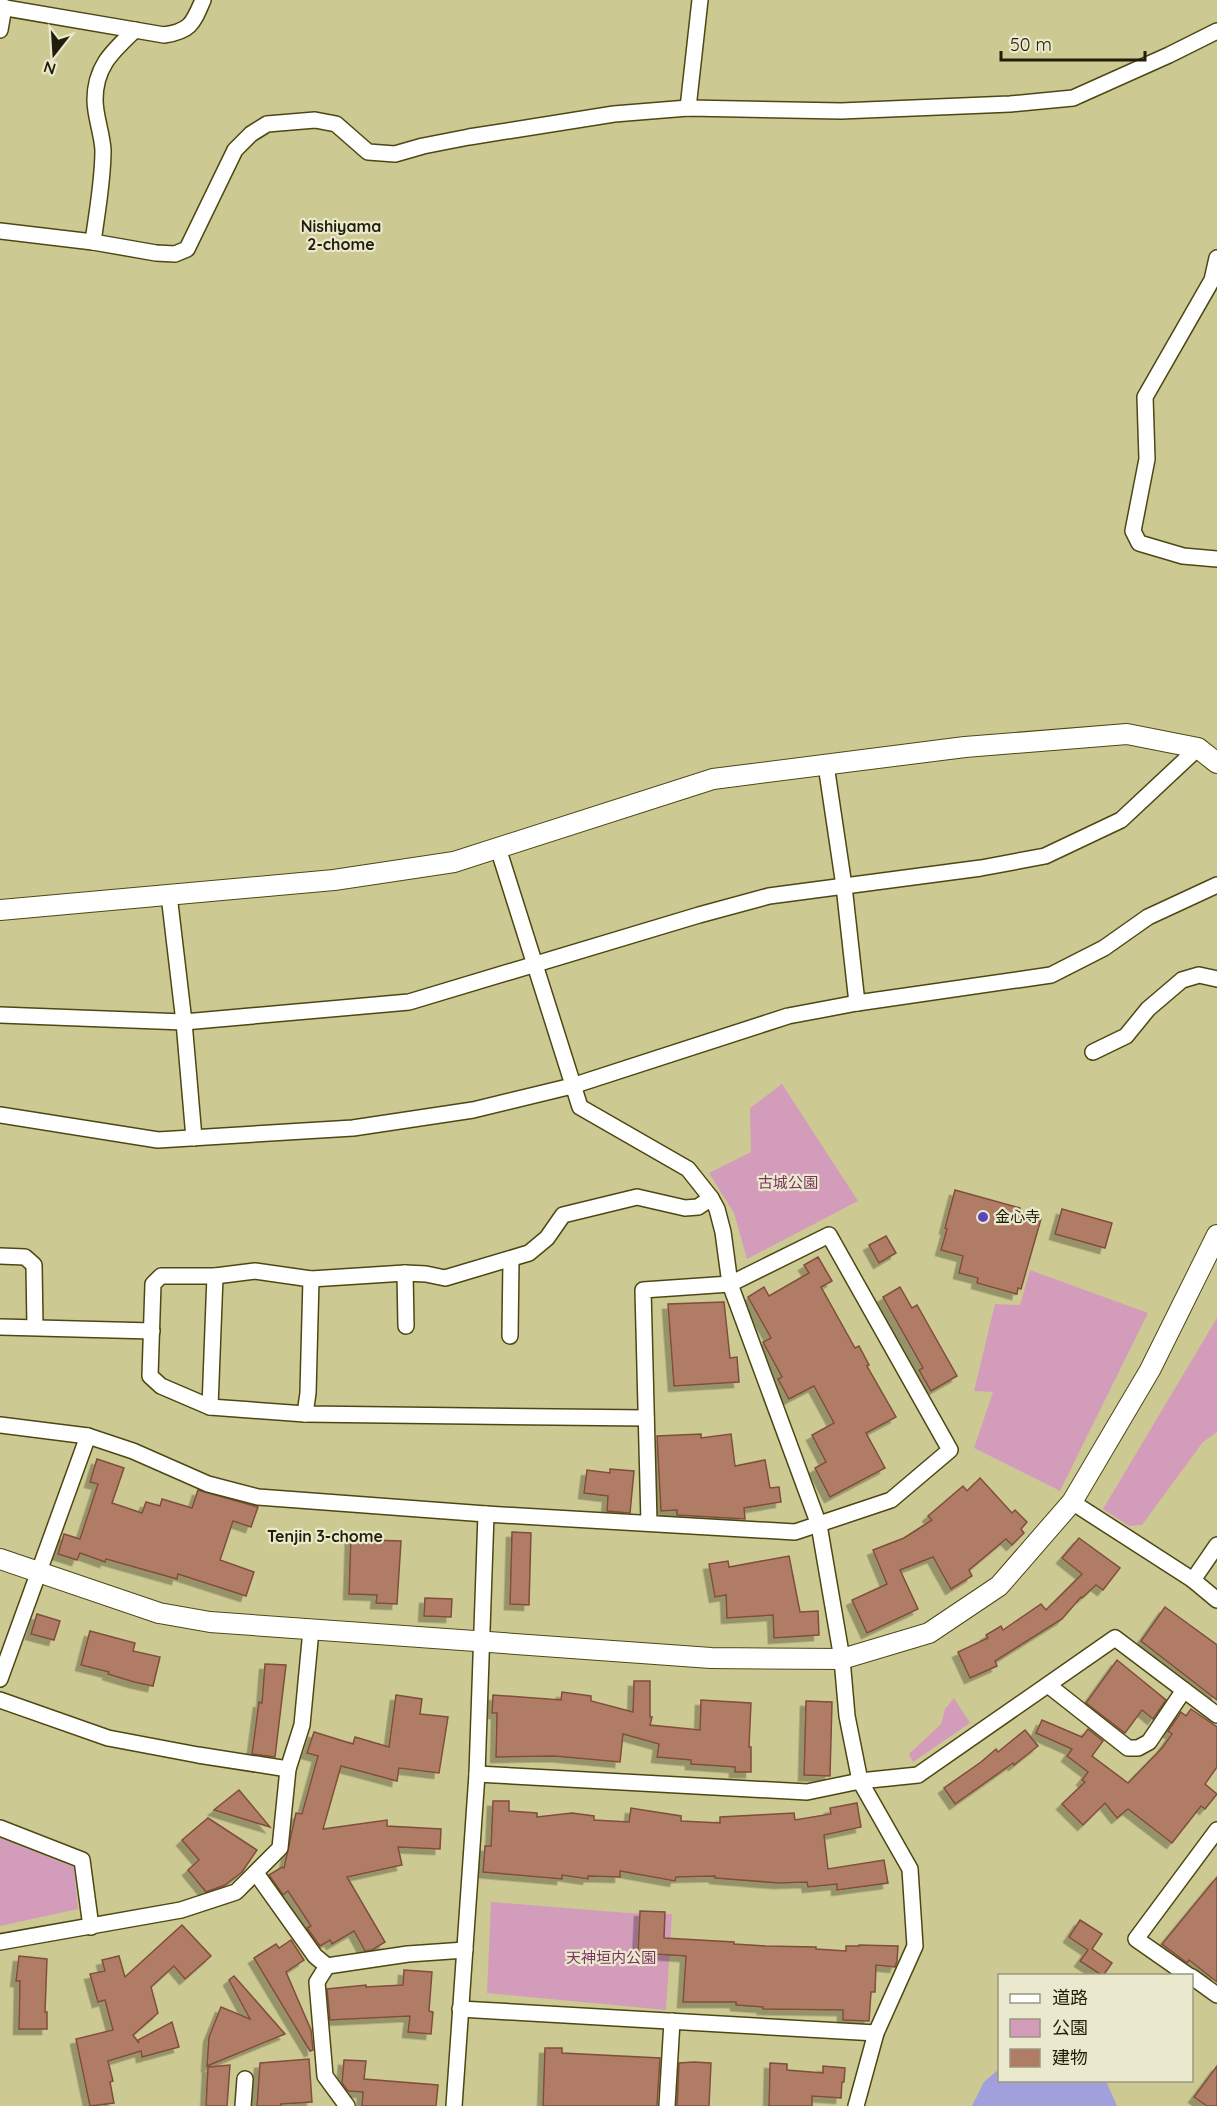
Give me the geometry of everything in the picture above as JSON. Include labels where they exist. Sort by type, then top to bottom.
[{"type":"street","points":[[0,30],[2,7],[164,35],[181,33],[194,20],[203,0]]},
{"type":"street","points":[[688,108],[700,0]]},
{"type":"street","points":[[93,242],[101,188],[103,148],[95,100],[98,74],[108,56],[135,30]]},
{"type":"street","points":[[0,231],[175,254],[187,249],[235,150],[250,134],[267,124],[315,120],[336,124],[368,152],[395,154],[469,137],[614,114],[688,108],[841,111],[1010,104],[1073,98],[1217,31]]},
{"type":"street","points":[[1217,258],[1212,280],[1145,398],[1147,459],[1133,531],[1139,543],[1183,556],[1217,560]]},
{"type":"street","points":[[0,910],[334,880],[454,862],[713,779],[965,747],[1127,735],[1198,748],[1217,763]]},
{"type":"street","points":[[0,1015],[184,1022],[409,1002],[535,963],[769,897],[981,868],[1045,856],[1121,820],[1198,748]]},
{"type":"street","points":[[826,765],[844,886],[857,1003]]},
{"type":"street","points":[[498,848],[580,1107],[687,1169],[717,1209],[723,1232],[730,1284],[819,1525],[842,1659],[847,1716],[860,1781],[910,1869],[915,1946],[876,2033],[856,2106]]},
{"type":"street","points":[[0,1115],[158,1140],[364,1126],[473,1110],[572,1086],[788,1016],[857,1003],[1051,975],[1104,948],[1148,917],[1217,885]]},
{"type":"street","points":[[169,895],[184,1022],[194,1138]]},
{"type":"street","points":[[1093,1052],[1126,1036],[1148,1010],[1182,980],[1198,975],[1217,979]]},
{"type":"street","points":[[646,1418],[305,1414],[210,1407],[160,1386],[150,1376],[153,1284],[161,1276],[215,1275],[255,1271],[311,1279],[405,1273],[445,1278],[529,1253],[547,1238],[563,1215],[637,1197],[685,1208],[698,1207],[711,1198]]},
{"type":"street","points":[[0,1425],[88,1436],[133,1451],[208,1484],[258,1497],[486,1514],[795,1532],[891,1500],[950,1450],[830,1234],[730,1284],[643,1290],[649,1523]]},
{"type":"street","points":[[0,1559],[159,1613],[210,1622],[711,1658],[842,1659],[929,1633],[999,1586],[1072,1502],[1150,1370],[1217,1235]]},
{"type":"street","points":[[0,1257],[25,1257],[34,1265],[35,1327]]},
{"type":"street","points":[[510,1336],[511,1258]]},
{"type":"street","points":[[405,1273],[406,1326]]},
{"type":"street","points":[[210,1407],[215,1275]]},
{"type":"street","points":[[305,1414],[308,1393],[311,1279]]},
{"type":"street","points":[[0,1327],[152,1331]]},
{"type":"street","points":[[0,1679],[40,1574],[88,1436]]},
{"type":"street","points":[[1072,1502],[1193,1580],[1217,1599]]},
{"type":"street","points":[[454,2106],[477,1774],[486,1514]]},
{"type":"street","points":[[1193,1580],[1217,1545]]},
{"type":"street","points":[[0,1942],[181,1910],[236,1892],[280,1848],[288,1769],[302,1725],[311,1630]]},
{"type":"street","points":[[477,1774],[807,1792],[860,1781],[918,1775],[1115,1638],[1217,1715]]},
{"type":"street","points":[[1048,1685],[1128,1748],[1138,1748],[1149,1742],[1184,1690]]},
{"type":"street","points":[[0,1700],[108,1738],[288,1769]]},
{"type":"street","points":[[0,1828],[82,1860],[91,1927]]},
{"type":"street","points":[[1187,1974],[1136,1939],[1217,1830]]},
{"type":"street","points":[[255,1873],[315,1956],[327,1966],[408,1954],[465,1950]]},
{"type":"street","points":[[327,1966],[317,1982],[325,2076],[347,2106]]},
{"type":"street","points":[[1193,1978],[1217,1995]]},
{"type":"street","points":[[460,2009],[876,2033]]},
{"type":"street","points":[[667,2106],[672,2021]]},
{"type":"street","points":[[243,2106],[245,2079]]},
{"type":"green space","name":"古城公園","points":[[782,1084],[858,1201],[747,1259],[734,1213],[709,1173],[751,1152],[750,1108]]},
{"type":"green space","points":[[1030,1270],[1148,1313],[1060,1491],[974,1448],[993,1392],[974,1391],[995,1304],[1020,1305]]},
{"type":"green space","points":[[1217,1318],[1217,1432],[1203,1442],[1142,1525],[1129,1526],[1103,1509]]},
{"type":"green space","points":[[954,1698],[970,1723],[913,1762],[909,1754],[941,1724],[945,1709]]},
{"type":"green space","points":[[0,1838],[74,1867],[78,1909],[0,1926]]},
{"type":"green space","name":"天神垣内公園","points":[[491,1902],[628,1913],[672,1914],[666,2010],[487,1993]]},
{"type":"water","points":[[998,2070],[998,2082],[1106,2082],[1117,2106],[972,2106],[984,2082]]},
{"type":"building","points":[[955,1190],[1020,1208],[1019,1212],[1041,1219],[1021,1289],[1018,1288],[1017,1294],[977,1283],[978,1278],[959,1273],[963,1256],[941,1250]]},
{"type":"building","points":[[1062,1209],[1112,1223],[1105,1248],[1055,1234]]},
{"type":"building","points":[[886,1236],[896,1253],[879,1263],[869,1245]]},
{"type":"building","points":[[818,1257],[832,1281],[821,1287],[855,1348],[859,1346],[869,1365],[867,1366],[896,1417],[866,1433],[885,1468],[830,1497],[815,1468],[826,1462],[812,1435],[834,1423],[814,1386],[789,1399],[778,1379],[782,1377],[763,1342],[771,1338],[748,1297],[764,1287],[769,1296],[809,1273],[804,1265]]},
{"type":"building","points":[[900,1287],[912,1308],[917,1305],[957,1376],[931,1391],[919,1370],[923,1368],[883,1297]]},
{"type":"building","points":[[724,1302],[730,1358],[737,1357],[739,1382],[674,1386],[668,1304]]},
{"type":"building","points":[[701,1434],[701,1438],[731,1434],[735,1466],[765,1460],[770,1488],[779,1487],[781,1502],[744,1508],[745,1519],[677,1515],[677,1510],[661,1511],[657,1436]]},
{"type":"building","points":[[97,1459],[124,1468],[112,1503],[142,1513],[146,1502],[160,1506],[162,1499],[192,1508],[198,1490],[258,1507],[251,1527],[233,1521],[220,1560],[254,1572],[246,1596],[178,1574],[177,1579],[106,1559],[105,1562],[80,1553],[77,1560],[58,1554],[64,1534],[80,1539],[98,1484],[90,1482]]},
{"type":"building","points":[[610,1469],[634,1471],[630,1513],[607,1511],[608,1496],[584,1493],[587,1470],[610,1473]]},
{"type":"building","points":[[980,1478],[1012,1513],[1015,1510],[1027,1522],[1021,1529],[1024,1533],[1012,1545],[1006,1539],[969,1570],[972,1576],[951,1589],[933,1557],[900,1570],[918,1609],[867,1633],[852,1600],[887,1584],[873,1550],[904,1538],[932,1520],[928,1516],[963,1486],[967,1491]]},
{"type":"building","points":[[512,1532],[531,1533],[529,1605],[510,1604]]},
{"type":"building","points":[[351,1534],[369,1535],[369,1540],[401,1541],[397,1604],[376,1603],[377,1595],[349,1594]]},
{"type":"building","points":[[1079,1538],[1120,1568],[1103,1590],[1096,1585],[1081,1597],[1062,1619],[995,1661],[997,1666],[970,1678],[958,1652],[988,1638],[986,1635],[1001,1626],[1003,1630],[1041,1604],[1046,1610],[1082,1574],[1062,1558]]},
{"type":"building","points":[[789,1556],[800,1612],[818,1611],[819,1635],[774,1638],[773,1615],[727,1618],[726,1595],[715,1597],[709,1564],[728,1561],[729,1567]]},
{"type":"building","points":[[425,1598],[452,1599],[451,1617],[424,1616]]},
{"type":"building","points":[[1165,1607],[1217,1645],[1217,1700],[1141,1641]]},
{"type":"building","points":[[37,1614],[60,1621],[54,1640],[31,1634]]},
{"type":"building","points":[[90,1631],[135,1643],[133,1651],[160,1657],[153,1686],[81,1665]]},
{"type":"building","points":[[1117,1660],[1166,1700],[1153,1719],[1142,1710],[1125,1733],[1086,1703]]},
{"type":"building","points":[[265,1664],[286,1665],[275,1757],[252,1754],[259,1702],[262,1703]]},
{"type":"building","points":[[634,1681],[650,1681],[650,1717],[652,1717],[650,1725],[700,1730],[701,1700],[751,1703],[749,1747],[751,1747],[751,1772],[735,1772],[735,1767],[691,1764],[691,1760],[657,1757],[659,1744],[623,1734],[620,1762],[554,1756],[496,1757],[497,1713],[492,1713],[493,1695],[561,1700],[562,1692],[591,1696],[591,1701],[633,1712]]},
{"type":"building","points":[[396,1695],[422,1699],[420,1714],[448,1717],[439,1773],[399,1768],[397,1781],[341,1766],[323,1829],[387,1820],[387,1826],[441,1829],[440,1849],[398,1847],[402,1865],[347,1877],[385,1942],[372,1950],[365,1951],[354,1931],[332,1944],[330,1940],[320,1946],[307,1928],[311,1926],[288,1891],[283,1895],[269,1875],[284,1868],[296,1813],[302,1814],[318,1756],[307,1753],[314,1732],[353,1744],[355,1737],[389,1747]]},
{"type":"building","points":[[806,1701],[832,1702],[830,1776],[804,1775]]},
{"type":"building","points":[[1191,1709],[1217,1727],[1217,1767],[1205,1784],[1217,1794],[1205,1809],[1201,1806],[1172,1843],[1128,1809],[1117,1818],[1105,1803],[1083,1825],[1062,1804],[1085,1782],[1082,1780],[1088,1772],[1067,1756],[1072,1749],[1036,1733],[1042,1720],[1082,1737],[1088,1729],[1103,1741],[1092,1756],[1128,1783],[1162,1748],[1172,1734],[1168,1731],[1181,1712],[1186,1716]]},
{"type":"building","points":[[1025,1730],[1038,1746],[1014,1765],[1013,1763],[955,1804],[944,1788],[996,1749],[998,1752]]},
{"type":"building","points":[[239,1790],[270,1827],[214,1810]]},
{"type":"building","points":[[493,1801],[509,1801],[509,1811],[537,1813],[537,1817],[572,1813],[594,1816],[594,1820],[629,1822],[631,1808],[681,1816],[681,1821],[720,1823],[720,1817],[794,1813],[795,1820],[831,1814],[830,1808],[857,1803],[861,1827],[824,1835],[828,1869],[884,1860],[888,1883],[837,1890],[837,1884],[808,1887],[807,1882],[779,1883],[715,1878],[715,1876],[676,1877],[675,1881],[620,1871],[620,1877],[588,1876],[588,1879],[562,1875],[562,1879],[483,1872],[485,1846],[491,1846]]},
{"type":"building","points":[[208,1818],[257,1850],[242,1872],[225,1885],[206,1892],[188,1870],[199,1860],[182,1840]]},
{"type":"building","points":[[1217,1877],[1217,1982],[1189,1960],[1187,1963],[1162,1944]]},
{"type":"building","points":[[640,1911],[665,1912],[664,1938],[766,1946],[816,1947],[816,1949],[846,1951],[846,1946],[898,1946],[897,1961],[895,1967],[876,1965],[875,1992],[871,1992],[869,2021],[843,2020],[843,2010],[763,2009],[763,2007],[736,2005],[736,2002],[683,2002],[686,1956],[638,1953]]},
{"type":"building","points":[[1080,1920],[1102,1934],[1092,1949],[1112,1963],[1104,1974],[1100,1974],[1080,1961],[1088,1950],[1069,1937]]},
{"type":"building","points":[[182,1925],[211,1956],[185,1979],[174,1966],[151,1987],[158,2013],[133,2035],[139,2043],[138,2040],[172,2022],[179,2047],[142,2057],[141,2051],[108,2061],[113,2081],[110,2082],[114,2103],[90,2106],[76,2039],[113,2030],[105,2000],[98,2002],[90,1974],[105,1971],[102,1960],[119,1956],[125,1977]]},
{"type":"building","points":[[291,1940],[304,1960],[286,1972],[311,2030],[313,2050],[310,2051],[254,1958],[276,1944],[279,1948]]},
{"type":"building","points":[[19,1956],[47,1959],[45,2012],[47,2012],[47,2029],[19,2029],[20,1981],[16,1981]]},
{"type":"building","points":[[404,1970],[432,1972],[429,2011],[433,2012],[431,2034],[408,2032],[410,2016],[330,2020],[327,1989],[366,1985],[366,1987],[403,1985]]},
{"type":"building","points":[[234,1976],[285,2034],[207,2066],[209,2037],[221,2007],[250,2019],[229,1980]]},
{"type":"building","points":[[545,2048],[562,2048],[562,2053],[660,2058],[657,2106],[543,2106]]},
{"type":"building","points":[[309,2059],[312,2102],[257,2106],[260,2063]]},
{"type":"building","points":[[344,2060],[366,2061],[364,2079],[438,2085],[436,2106],[362,2106],[363,2092],[348,2091],[342,2083]]},
{"type":"building","points":[[679,2063],[711,2063],[709,2106],[677,2106]]},
{"type":"building","points":[[770,2063],[787,2064],[787,2070],[823,2073],[823,2066],[845,2068],[841,2098],[812,2096],[812,2106],[769,2106]]},
{"type":"building","points":[[230,2065],[227,2106],[206,2106],[208,2067]]},
{"type":"building","points":[[1217,2066],[1217,2106],[1207,2106],[1194,2097]]},
{"type":"place","name":"金心寺","points":[[983,1217]]},
{"type":"district","name":"Nishiyama 2-chome","points":[[341,235]]},
{"type":"district","name":"Tenjin 3-chome","points":[[325,1536]]}]
